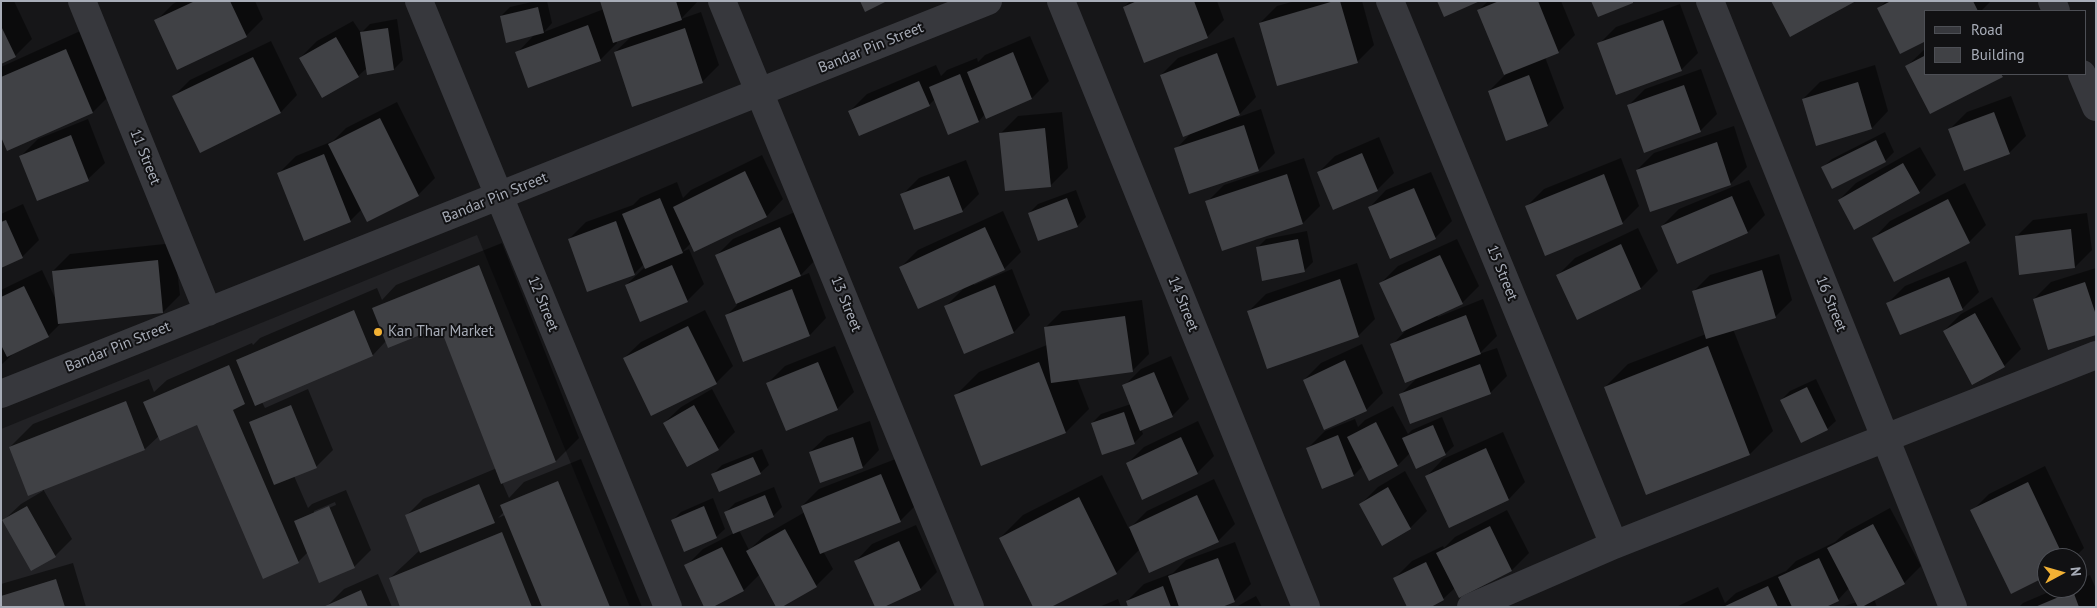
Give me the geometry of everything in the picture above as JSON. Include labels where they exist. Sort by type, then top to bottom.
[{"type":"street","name":"11 Street","points":[[82,1],[208,312]]},
{"type":"street","name":"12 Street","points":[[419,1],[668,607]]},
{"type":"street","name":"13 Street","points":[[722,1],[970,607]]},
{"type":"street","name":"Bandar Pin Street","points":[[1,394],[988,1]]},
{"type":"street","name":"14 Street","points":[[1061,1],[1306,607]]},
{"type":"street","name":"15 Street","points":[[1390,1],[1614,546]]},
{"type":"street","name":"16 Street","points":[[1710,1],[1953,607]]},
{"type":"street","points":[[2082,75],[2096,107]]},
{"type":"street","points":[[1471,607],[1614,546],[2096,355]]},
{"type":"shaded area","name":"Kan Thar Market","points":[[477,235],[630,607],[1,607],[1,429]]},
{"type":"building","points":[[195,1],[230,1],[247,37],[177,70],[154,20]]},
{"type":"building","points":[[600,1],[676,1],[682,20],[613,43]]},
{"type":"building","points":[[860,1],[887,1],[865,12]]},
{"type":"building","points":[[1137,1],[1194,1],[1208,38],[1144,63],[1123,7]]},
{"type":"building","points":[[1334,1],[1340,1],[1358,63],[1277,86],[1259,23]]},
{"type":"building","points":[[1437,1],[1480,1],[1444,17]]},
{"type":"building","points":[[1499,1],[1538,1],[1559,53],[1504,75],[1477,10]]},
{"type":"building","points":[[1591,1],[1633,1],[1633,3],[1598,17]]},
{"type":"building","points":[[1771,1],[1856,1],[1790,37]]},
{"type":"building","points":[[1891,1],[1973,1],[1978,10],[1924,10],[1924,42],[1900,54],[1877,8]]},
{"type":"building","points":[[538,7],[544,33],[506,43],[500,16]]},
{"type":"building","points":[[1663,20],[1682,71],[1616,95],[1597,43]]},
{"type":"building","points":[[588,25],[601,61],[528,88],[515,52]]},
{"type":"building","points":[[1,26],[16,57],[1,64]]},
{"type":"building","points":[[388,28],[394,70],[367,75],[360,32]]},
{"type":"building","points":[[685,28],[703,83],[632,107],[614,52]]},
{"type":"building","points":[[336,37],[359,77],[322,98],[299,58]]},
{"type":"building","points":[[66,49],[93,113],[7,151],[1,137],[1,77]]},
{"type":"building","points":[[1013,52],[1032,99],[986,119],[967,72]]},
{"type":"building","points":[[1217,53],[1240,115],[1183,137],[1160,75]]},
{"type":"building","points":[[1924,56],[1924,75],[2002,75],[2003,77],[1930,114],[1905,66]]},
{"type":"building","points":[[253,57],[281,113],[200,153],[172,96]]},
{"type":"building","points":[[960,74],[979,122],[948,135],[929,87]]},
{"type":"building","points":[[1529,75],[1548,126],[1506,141],[1488,91]]},
{"type":"building","points":[[919,81],[930,106],[859,136],[848,111]]},
{"type":"building","points":[[1858,82],[1872,129],[1816,146],[1802,99]]},
{"type":"building","points":[[1684,85],[1701,132],[1644,153],[1627,105]]},
{"type":"building","points":[[1994,112],[2010,154],[1964,171],[1948,129]]},
{"type":"building","points":[[380,118],[419,196],[367,222],[328,144]]},
{"type":"building","points":[[1244,125],[1259,171],[1189,194],[1174,148]]},
{"type":"building","points":[[1045,128],[1051,187],[1005,191],[999,133]]},
{"type":"building","points":[[71,135],[89,181],[37,201],[19,156]]},
{"type":"building","points":[[1876,140],[1886,162],[1832,189],[1821,167]]},
{"type":"building","points":[[1717,142],[1731,185],[1650,212],[1636,170]]},
{"type":"building","points":[[1362,153],[1378,191],[1333,210],[1317,172]]},
{"type":"building","points":[[324,154],[351,222],[304,241],[277,173]]},
{"type":"building","points":[[1903,163],[1920,193],[1854,230],[1838,200]]},
{"type":"building","points":[[745,171],[767,217],[694,252],[673,207]]},
{"type":"building","points":[[1287,174],[1303,224],[1222,251],[1205,201]]},
{"type":"building","points":[[1604,174],[1623,224],[1545,256],[1525,206]]},
{"type":"building","points":[[949,176],[963,212],[914,230],[900,194]]},
{"type":"building","points":[[1414,188],[1436,239],[1390,259],[1368,207]]},
{"type":"building","points":[[1732,196],[1748,233],[1677,264],[1661,226]]},
{"type":"building","points":[[660,198],[683,253],[645,269],[622,214]]},
{"type":"building","points":[[1067,198],[1078,227],[1038,241],[1028,213]]},
{"type":"building","points":[[1948,199],[1970,243],[1894,282],[1872,238]]},
{"type":"building","points":[[6,220],[23,258],[1,268],[1,222]]},
{"type":"building","points":[[616,221],[635,275],[587,292],[568,239]]},
{"type":"building","points":[[780,227],[801,276],[736,304],[715,255]]},
{"type":"building","points":[[985,227],[1005,270],[918,309],[899,267]]},
{"type":"building","points":[[2071,229],[2075,268],[2019,275],[2015,236]]},
{"type":"building","points":[[1298,239],[1305,272],[1262,281],[1256,247]]},
{"type":"building","points":[[1621,244],[1641,289],[1577,320],[1556,275]]},
{"type":"building","points":[[1440,255],[1463,304],[1402,332],[1379,283]]},
{"type":"building","points":[[158,260],[163,313],[58,324],[52,271]]},
{"type":"building","points":[[479,265],[556,462],[501,484],[440,327],[388,348],[372,308]]},
{"type":"building","points":[[672,265],[688,302],[640,322],[625,285]]},
{"type":"building","points":[[1762,270],[1776,318],[1706,339],[1692,291]]},
{"type":"building","points":[[1949,277],[1963,310],[1900,335],[1886,303]]},
{"type":"building","points":[[1340,279],[1359,337],[1267,369],[1247,311]]},
{"type":"building","points":[[2085,282],[2096,315],[2096,335],[2048,350],[2033,299]]},
{"type":"building","points":[[995,285],[1014,333],[964,354],[944,306]]},
{"type":"building","points":[[24,286],[49,337],[7,357],[1,345],[1,297]]},
{"type":"building","points":[[792,289],[810,336],[743,362],[725,315]]},
{"type":"building","points":[[354,310],[373,356],[255,406],[236,360]]},
{"type":"building","points":[[1975,313],[2005,367],[1972,385],[1943,331]]},
{"type":"building","points":[[1466,315],[1481,354],[1405,383],[1390,344]]},
{"type":"building","points":[[1125,316],[1133,372],[1051,383],[1044,327]]},
{"type":"building","points":[[688,326],[717,384],[651,416],[623,358]]},
{"type":"building","points":[[1708,346],[1750,455],[1646,495],[1604,387]]},
{"type":"building","points":[[1345,360],[1367,411],[1324,430],[1303,380]]},
{"type":"building","points":[[818,362],[838,410],[786,431],[766,383]]},
{"type":"building","points":[[1039,362],[1066,433],[981,466],[954,395]]},
{"type":"building","points":[[1480,364],[1491,394],[1410,424],[1399,394]]},
{"type":"building","points":[[229,365],[245,404],[233,410],[299,563],[263,579],[197,425],[160,441],[143,402]]},
{"type":"building","points":[[1154,372],[1173,417],[1140,431],[1122,385]]},
{"type":"building","points":[[1807,387],[1828,430],[1801,443],[1780,400]]},
{"type":"building","points":[[126,401],[145,450],[28,496],[9,447]]},
{"type":"building","points":[[291,405],[317,468],[274,485],[249,422]]},
{"type":"building","points":[[694,405],[719,450],[687,467],[663,423]]},
{"type":"building","points":[[1124,412],[1135,444],[1102,455],[1091,423]]},
{"type":"building","points":[[1376,422],[1398,466],[1369,481],[1347,437]]},
{"type":"building","points":[[1433,425],[1446,455],[1416,469],[1402,438]]},
{"type":"building","points":[[1338,435],[1354,476],[1322,489],[1306,448]]},
{"type":"building","points":[[853,437],[863,468],[820,483],[809,452]]},
{"type":"building","points":[[1181,437],[1198,474],[1142,500],[1126,463]]},
{"type":"building","points":[[1486,448],[1509,500],[1449,528],[1425,476]]},
{"type":"building","points":[[753,457],[761,474],[719,492],[711,474]]},
{"type":"building","points":[[881,474],[901,522],[820,554],[801,506]]},
{"type":"building","points":[[558,481],[610,607],[542,607],[500,505]]},
{"type":"building","points":[[2028,482],[2059,548],[2037,548],[2037,581],[2011,594],[1970,510]]},
{"type":"building","points":[[479,484],[495,523],[420,553],[405,515]]},
{"type":"building","points":[[1388,487],[1411,529],[1382,546],[1359,504]]},
{"type":"building","points":[[765,495],[774,517],[733,534],[724,512]]},
{"type":"building","points":[[1197,495],[1219,542],[1149,573],[1129,527]]},
{"type":"building","points":[[1079,497],[1117,574],[1051,607],[1033,607],[999,538]]},
{"type":"building","points":[[27,506],[56,557],[31,571],[2,520]]},
{"type":"building","points":[[329,506],[355,568],[319,583],[294,521]]},
{"type":"building","points":[[704,506],[717,538],[684,552],[671,520]]},
{"type":"building","points":[[1873,524],[1905,584],[1862,607],[1858,607],[1827,548]]},
{"type":"building","points":[[1490,526],[1512,571],[1459,598],[1436,553]]},
{"type":"building","points":[[785,529],[817,587],[782,607],[776,607],[746,551]]},
{"type":"building","points":[[502,532],[532,607],[400,607],[389,578]]},
{"type":"building","points":[[899,541],[921,590],[884,607],[875,607],[854,561]]},
{"type":"building","points":[[722,547],[744,591],[713,607],[704,607],[684,565]]},
{"type":"building","points":[[1218,558],[1235,602],[1222,607],[1179,607],[1168,576]]},
{"type":"building","points":[[1819,558],[1839,601],[1826,607],[1792,607],[1778,577]]},
{"type":"building","points":[[1426,562],[1444,600],[1431,607],[1407,607],[1393,578]]},
{"type":"building","points":[[56,579],[65,607],[1,607],[1,596]]},
{"type":"building","points":[[1163,586],[1171,607],[1128,607],[1126,601]]},
{"type":"building","points":[[1768,586],[1778,607],[1723,607]]},
{"type":"building","points":[[361,590],[368,607],[323,607]]},
{"type":"building","points":[[2056,598],[2076,598],[2079,607],[2035,607]]},
{"type":"place","name":"Kan Thar Market","points":[[378,332]]}]
